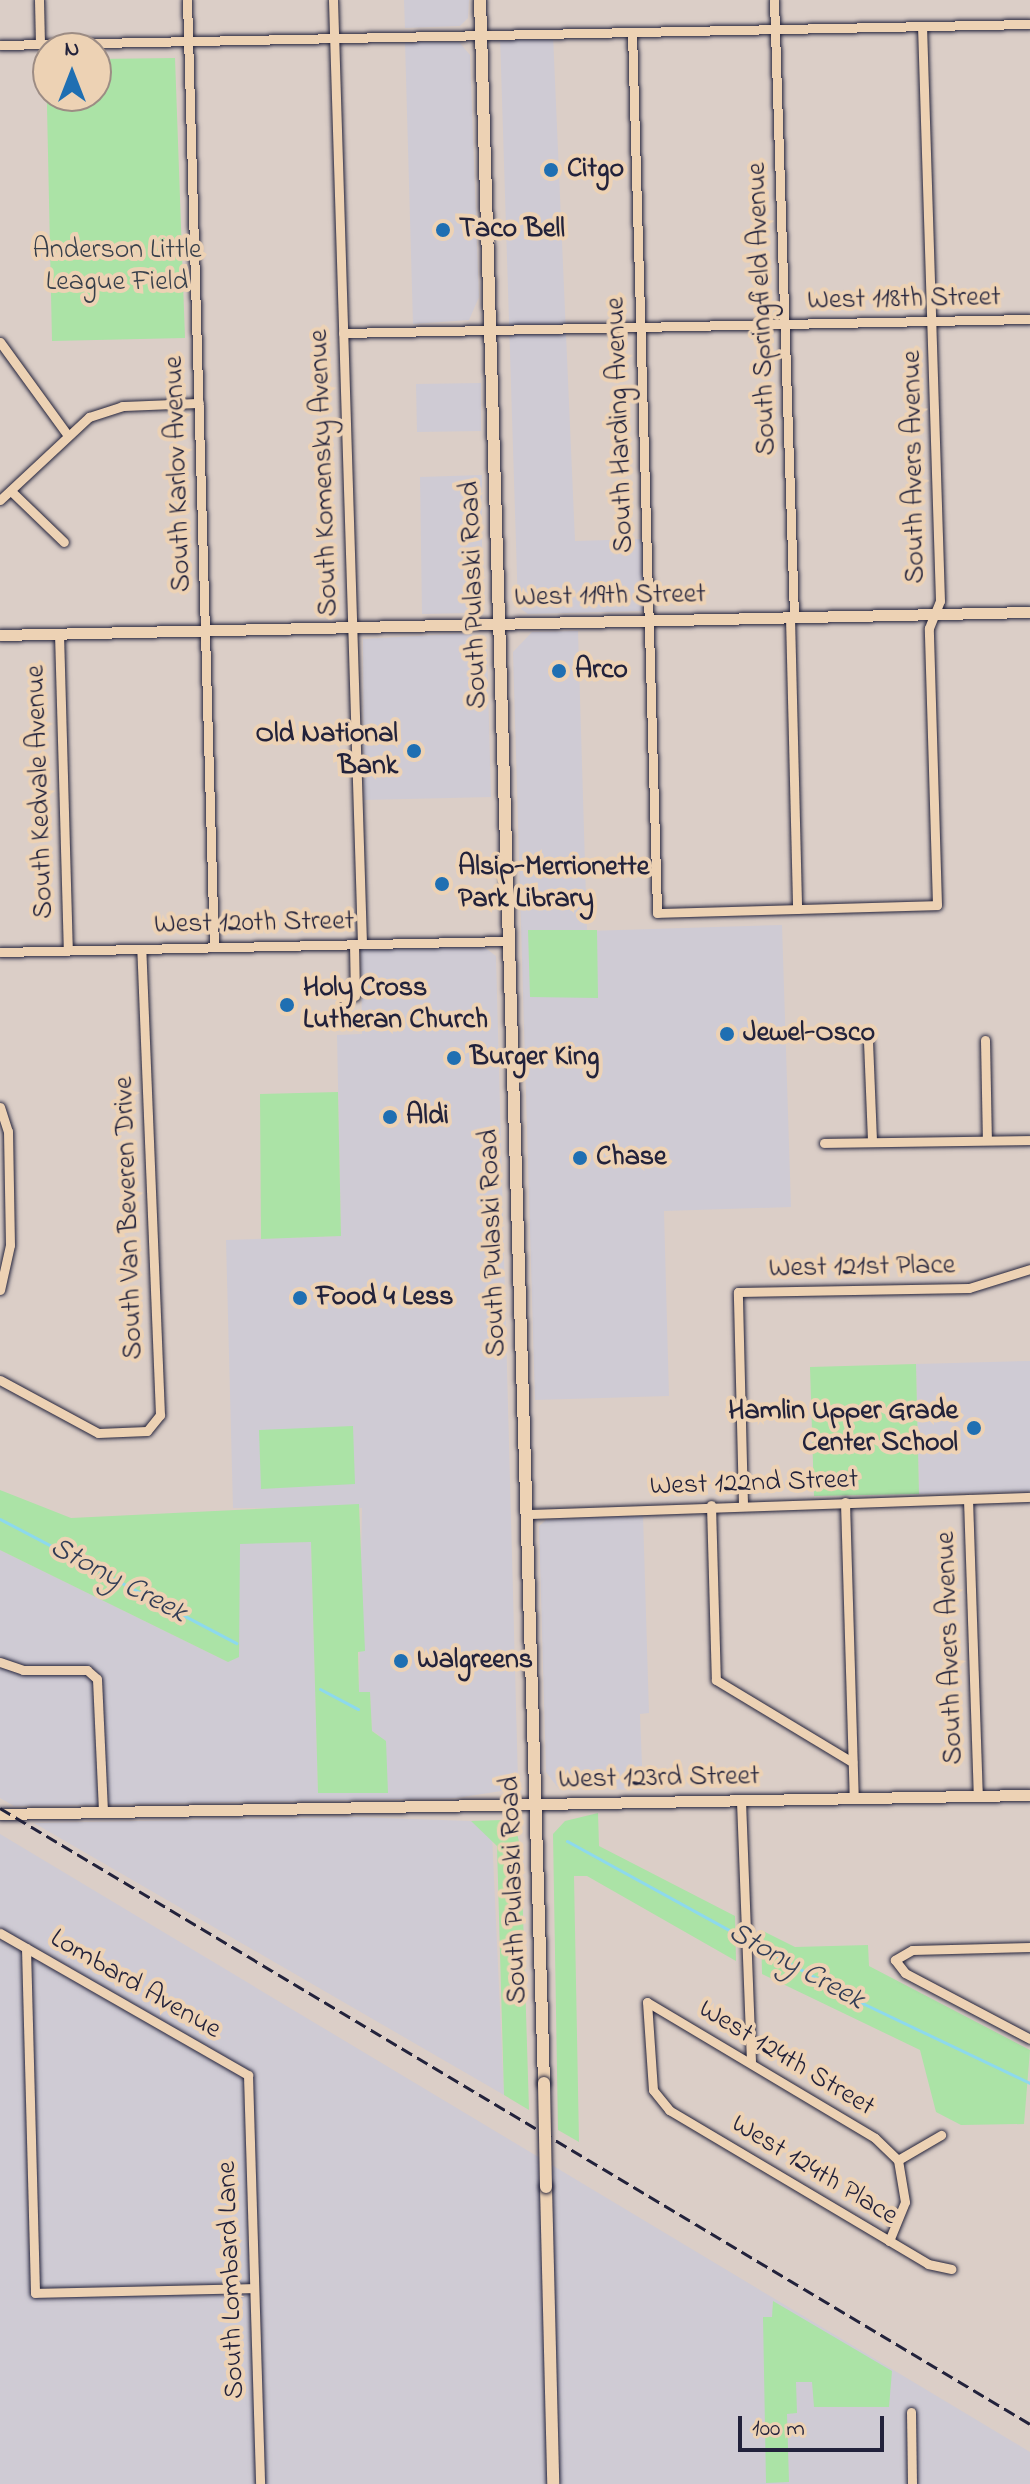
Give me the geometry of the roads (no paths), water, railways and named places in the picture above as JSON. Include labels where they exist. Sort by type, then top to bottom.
[{"type":"main road","name":"South Pulaski Road","points":[[480,0],[536,1805],[553,2484]]},
{"type":"street","points":[[39,0],[40,32]]},
{"type":"street","name":"South Karlov Avenue","points":[[187,0],[214,947]]},
{"type":"street","name":"South Komensky Avenue","points":[[333,0],[352,628],[358,944],[355,996]]},
{"type":"street","name":"South Springfield Avenue","points":[[774,0],[786,324],[797,909]]},
{"type":"street","points":[[112,43],[1030,24]]},
{"type":"street","name":"South Avers Avenue","points":[[797,909],[937,905],[929,628],[935,615],[933,321],[922,26]]},
{"type":"street","name":"South Harding Avenue","points":[[632,32],[657,913],[797,909]]},
{"type":"street","points":[[0,45],[32,44]]},
{"type":"street","name":"West 118th Street","points":[[343,333],[1030,319]]},
{"type":"street","points":[[0,342],[66,433]]},
{"type":"street","points":[[0,500],[12,492],[66,433],[122,406],[199,403]]},
{"type":"street","points":[[12,492],[64,542]]},
{"type":"street","name":"West 119th Street","points":[[0,635],[1030,612]]},
{"type":"street","name":"South Kedvale Avenue","points":[[59,633],[68,950]]},
{"type":"street","name":"West 120th Street","points":[[0,952],[509,941]]},
{"type":"street","name":"South Van Beveren Drive","points":[[0,1380],[98,1433],[147,1431],[160,1415],[141,949]]},
{"type":"street","points":[[985,1040],[987,1140]]},
{"type":"street","points":[[868,1041],[872,1142]]},
{"type":"street","points":[[0,1290],[10,1245],[1,1107]]},
{"type":"street","points":[[824,1143],[1030,1140]]},
{"type":"street","name":"West 121st Place","points":[[743,1504],[738,1292],[969,1288],[1030,1269]]},
{"type":"street","name":"West 122nd Street","points":[[527,1514],[711,1505],[1030,1497]]},
{"type":"street","name":"South Avers Avenue","points":[[968,1499],[978,1796]]},
{"type":"street","points":[[845,1502],[854,1799]]},
{"type":"street","points":[[711,1505],[716,1680],[852,1762]]},
{"type":"street","points":[[0,1662],[93,1673],[103,1813]]},
{"type":"street","name":"West 123rd Street","points":[[0,1814],[1030,1795]]},
{"type":"street","points":[[741,1801],[751,2063]]},
{"type":"street","name":"Lombard Avenue","points":[[0,1933],[248,2075]]},
{"type":"street","points":[[1030,1947],[912,1950],[895,1960],[905,1973],[1030,2039]]},
{"type":"street","points":[[26,1948],[35,2293],[254,2288]]},
{"type":"street","name":"West 124th Street","points":[[660,2100],[651,2078],[647,2002],[875,2138],[898,2160]]},
{"type":"street","name":"South Lombard Lane","points":[[248,2075],[260,2484]]},
{"type":"street","name":"West 124th Place","points":[[660,2100],[889,2241],[951,2269]]},
{"type":"street","points":[[889,2241],[905,2202],[898,2160],[941,2135]]},
{"type":"street","points":[[911,2412],[912,2484]]},
{"type":"waterway","name":"Stony Creek","points":[[0,1519],[236,1643]]},
{"type":"waterway","name":"Stony Creek","points":[[320,1689],[358,1709]]},
{"type":"waterway","name":"Stony Creek","points":[[567,1841],[860,2002],[1030,2083]]},
{"type":"railway","points":[[0,1808],[1030,2424]]},
{"type":"place","name":"Citgo","points":[[551,170]]},
{"type":"place","name":"Taco Bell","points":[[443,230]]},
{"type":"place","name":"Arco","points":[[559,671]]},
{"type":"place","name":"Old National Bank","points":[[414,751]]},
{"type":"place","name":"Alsip-Merrionette Park Library","points":[[442,884]]},
{"type":"place","name":"Holy Cross Lutheran Church","points":[[287,1005]]},
{"type":"place","name":"Jewel-Osco","points":[[727,1034]]},
{"type":"place","name":"Burger King","points":[[454,1058]]},
{"type":"place","name":"Aldi","points":[[390,1117]]},
{"type":"place","name":"Chase","points":[[580,1158]]},
{"type":"place","name":"Food 4 Less","points":[[300,1298]]},
{"type":"place","name":"Hamlin Upper Grade Center School","points":[[974,1428]]},
{"type":"place","name":"Walgreens","points":[[401,1661]]},
{"type":"park label","name":"Anderson Little League Field","points":[[117,267]]}]
